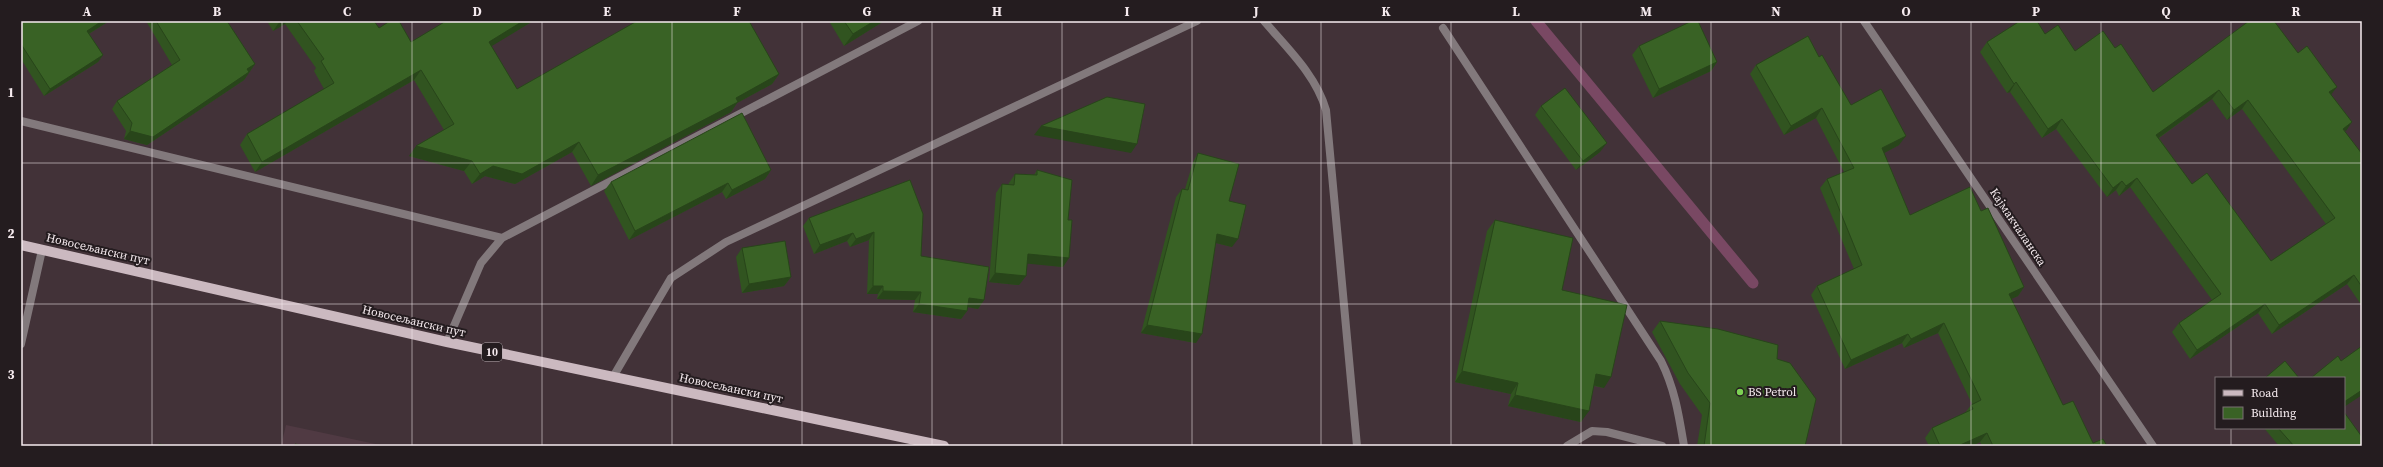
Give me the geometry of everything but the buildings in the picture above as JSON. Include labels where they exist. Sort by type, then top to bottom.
[{"type":"main road","name":"Новосељански пут","points":[[21,245],[446,342],[944,446]]},
{"type":"street","points":[[446,342],[481,263],[502,238],[918,21]]},
{"type":"street","points":[[613,377],[671,278],[726,242],[1197,21]]},
{"type":"street","points":[[1264,21],[1314,83],[1322,96],[1326,110],[1358,446]]},
{"type":"street","name":"Кајмакчаланска","points":[[1864,21],[2153,446]]},
{"type":"street","points":[[1444,28],[1661,361],[1670,379],[1676,400],[1684,446]]},
{"type":"street","points":[[21,121],[502,238]]},
{"type":"street","points":[[21,344],[42,250]]},
{"type":"street","points":[[1567,446],[1592,431],[1607,432],[1662,446]]},
{"type":"shaded area","points":[[286,425],[385,446],[281,446]]},
{"type":"waterway","points":[[1536,21],[1753,283]]},
{"type":"place","name":"BS Petrol","points":[[1740,392]]}]
